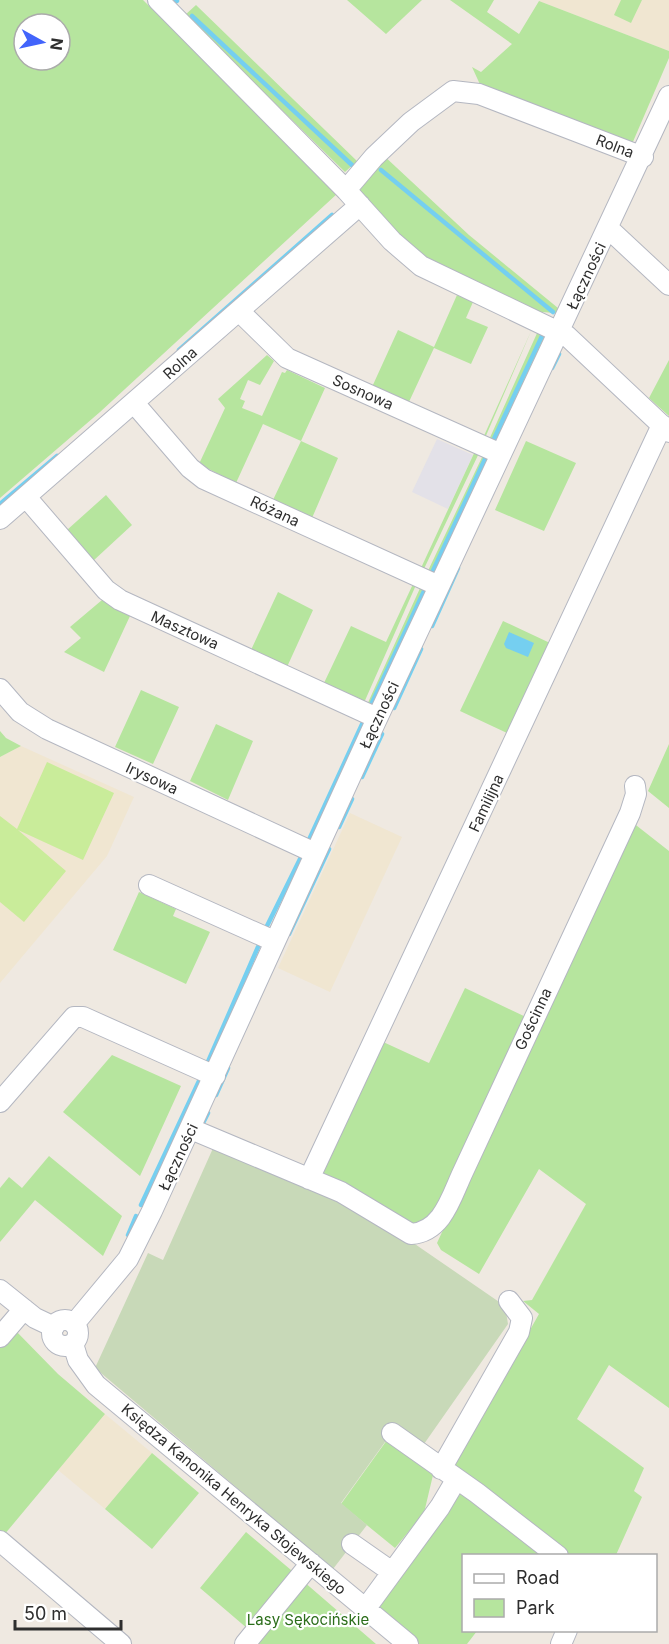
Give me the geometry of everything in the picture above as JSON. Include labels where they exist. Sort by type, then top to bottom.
[{"type":"street","points":[[158,0],[346,190],[396,246],[421,266],[559,331],[666,429]]},
{"type":"street","name":"Rolna","points":[[346,190],[374,157],[411,123],[453,91],[479,94],[643,157]]},
{"type":"street","name":"Łączności","points":[[74,1324],[128,1259],[191,1129],[377,718],[643,157],[669,96]]},
{"type":"street","name":"Rolna","points":[[0,519],[360,205]]},
{"type":"street","points":[[609,229],[669,285]]},
{"type":"street","name":"Sosnowa","points":[[239,311],[288,358],[501,454]]},
{"type":"street","name":"Różana","points":[[134,404],[190,468],[204,479],[439,586]]},
{"type":"street","name":"Familijna","points":[[309,1179],[666,429]]},
{"type":"street","name":"Masztowa","points":[[26,498],[106,590],[120,600],[377,718]]},
{"type":"street","name":"Irysowa","points":[[0,689],[20,712],[47,729],[315,853]]},
{"type":"street","name":"Gościnna","points":[[309,1179],[360,1202],[411,1234],[425,1233],[442,1215],[630,813],[636,794],[635,786]]},
{"type":"street","points":[[149,885],[274,942]]},
{"type":"street","points":[[0,1102],[74,1017],[83,1017],[215,1076]]},
{"type":"street","points":[[191,1129],[309,1179]]},
{"type":"street","points":[[0,1290],[35,1318],[54,1327]]},
{"type":"street","points":[[366,1608],[440,1507],[448,1475],[519,1332],[522,1318],[509,1301]]},
{"type":"street","points":[[0,1337],[24,1309]]},
{"type":"street","points":[[63,1321],[74,1324],[78,1335],[73,1344],[60,1345],[52,1334],[54,1327],[63,1321]]},
{"type":"street","name":"Księdza Kanonika Henryka Słojewskiego","points":[[73,1344],[78,1360],[96,1385],[408,1644]]},
{"type":"street","points":[[392,1433],[448,1475],[477,1493],[555,1554]]},
{"type":"street","points":[[0,1541],[121,1644]]},
{"type":"street","points":[[352,1544],[392,1572]]},
{"type":"street","points":[[245,1644],[312,1563]]},
{"type":"shaded area","points":[[669,0],[669,51],[539,1]]},
{"type":"shaded area","points":[[437,439],[473,455],[448,509],[412,492]]},
{"type":"shaded area","points":[[21,746],[134,797],[107,856],[0,983],[0,757]]},
{"type":"shaded area","points":[[350,813],[402,837],[330,992],[278,968]]},
{"type":"shaded area","points":[[105,1414],[152,1453],[105,1509],[58,1470]]},
{"type":"green space","points":[[0,0],[143,0],[338,193],[100,412],[0,498]]},
{"type":"green space","points":[[347,0],[422,0],[386,34]]},
{"type":"green space","points":[[450,0],[494,0],[487,12],[519,34],[539,1],[669,51],[669,58],[632,144],[483,91],[472,67],[481,72],[512,44]]},
{"type":"green space","points":[[621,0],[642,0],[631,23],[614,15]]},
{"type":"green space","points":[[196,5],[357,161],[345,172],[185,15]]},
{"type":"green space","points":[[382,154],[469,235],[558,308],[556,313],[541,312],[538,315],[413,252],[359,197],[360,190]]},
{"type":"green space","points":[[457,295],[473,302],[466,318],[488,327],[471,364],[434,348],[408,404],[372,387],[398,330],[434,347]]},
{"type":"green space","points":[[532,329],[485,438],[483,438]]},
{"type":"green space","points":[[538,331],[547,336],[498,446],[488,442]]},
{"type":"green space","points":[[267,355],[274,361],[260,385],[248,380],[240,399],[245,401],[242,408],[262,416],[282,372],[285,373],[287,370],[325,388],[301,441],[263,424],[236,483],[199,464],[225,408],[218,399]]},
{"type":"green space","points":[[669,360],[669,416],[649,398]]},
{"type":"green space","points":[[301,441],[338,458],[312,518],[273,500]]},
{"type":"green space","points":[[526,441],[576,463],[544,531],[495,510]]},
{"type":"green space","points":[[476,449],[480,451],[422,573],[421,568]]},
{"type":"green space","points":[[484,453],[490,456],[435,578],[426,575]]},
{"type":"green space","points":[[106,495],[132,525],[93,561],[67,530]]},
{"type":"green space","points":[[413,584],[416,585],[363,705],[324,683],[351,626],[386,642]]},
{"type":"green space","points":[[421,586],[428,592],[375,708],[366,707]]},
{"type":"green space","points":[[278,592],[313,610],[287,667],[251,650]]},
{"type":"green space","points":[[102,600],[130,616],[104,672],[64,652],[81,638],[70,627]]},
{"type":"green space","points":[[503,621],[550,643],[507,733],[460,711]]},
{"type":"green space","points":[[141,690],[179,707],[153,764],[115,747]]},
{"type":"green space","points":[[216,724],[253,741],[228,800],[190,781]]},
{"type":"green space","points":[[0,731],[6,738],[21,746],[0,757]]},
{"type":"green space","points":[[669,744],[669,808],[648,791]]},
{"type":"green space","points":[[47,762],[114,793],[83,860],[18,830],[66,871],[24,922],[0,902],[0,816],[17,829]]},
{"type":"green space","points":[[632,822],[669,851],[669,1408],[609,1365],[577,1419],[644,1468],[634,1491],[642,1497],[616,1554],[563,1554],[449,1474],[539,1314],[523,1301],[532,1300],[586,1204],[539,1169],[479,1274],[441,1250],[437,1243]]},
{"type":"green space","points":[[139,892],[176,909],[173,916],[210,932],[186,984],[113,950]]},
{"type":"green space","points":[[465,988],[528,1018],[437,1214],[411,1227],[322,1179],[322,1170],[381,1041],[429,1063]]},
{"type":"green space","points":[[112,1055],[181,1086],[140,1176],[63,1112]]},
{"type":"green space","points":[[214,1146],[361,1207],[505,1306],[508,1324],[424,1444],[398,1424],[341,1503],[367,1525],[333,1569],[95,1368],[148,1253],[163,1260]]},
{"type":"green space","points":[[49,1156],[122,1216],[103,1256],[35,1200],[0,1242],[0,1188],[9,1177],[22,1188]]},
{"type":"green space","points":[[15,1330],[58,1374],[105,1414],[4,1535],[0,1532],[0,1347]]},
{"type":"green space","points":[[387,1440],[433,1475],[424,1513],[395,1548],[341,1504]]},
{"type":"green space","points":[[152,1453],[199,1493],[152,1549],[105,1509]]},
{"type":"green space","points":[[462,1493],[551,1554],[462,1554],[462,1632],[476,1632],[467,1644],[418,1644],[380,1612],[380,1606],[452,1502]]},
{"type":"green space","points":[[246,1532],[291,1570],[291,1577],[248,1629],[200,1588]]},
{"type":"green space","name":"Lasy Sękocińskie","points":[[303,1581],[376,1644],[251,1644]]},
{"type":"water","points":[[509,632],[534,643],[528,657],[506,648],[504,644]]},
{"type":"waterway","points":[[192,16],[353,166]]},
{"type":"waterway","points":[[381,170],[553,312]]},
{"type":"waterway","points":[[179,350],[332,215]]},
{"type":"waterway","points":[[493,441],[542,336]]},
{"type":"waterway","points":[[552,368],[559,354]]},
{"type":"waterway","points":[[0,504],[57,456]]},
{"type":"waterway","points":[[431,575],[486,457]]},
{"type":"waterway","points":[[432,626],[458,568]]},
{"type":"waterway","points":[[370,707],[425,589]]},
{"type":"waterway","points":[[394,708],[421,649]]},
{"type":"waterway","points":[[308,842],[364,720]]},
{"type":"waterway","points":[[362,777],[382,734]]},
{"type":"waterway","points":[[339,827],[352,799]]},
{"type":"waterway","points":[[289,934],[329,849]]},
{"type":"waterway","points":[[266,928],[301,857]]},
{"type":"waterway","points":[[207,1064],[258,947]]},
{"type":"waterway","points":[[216,1095],[228,1068]]},
{"type":"waterway","points":[[141,1205],[199,1081]]},
{"type":"waterway","points":[[203,1123],[208,1113]]},
{"type":"waterway","points":[[128,1235],[136,1216]]}]
